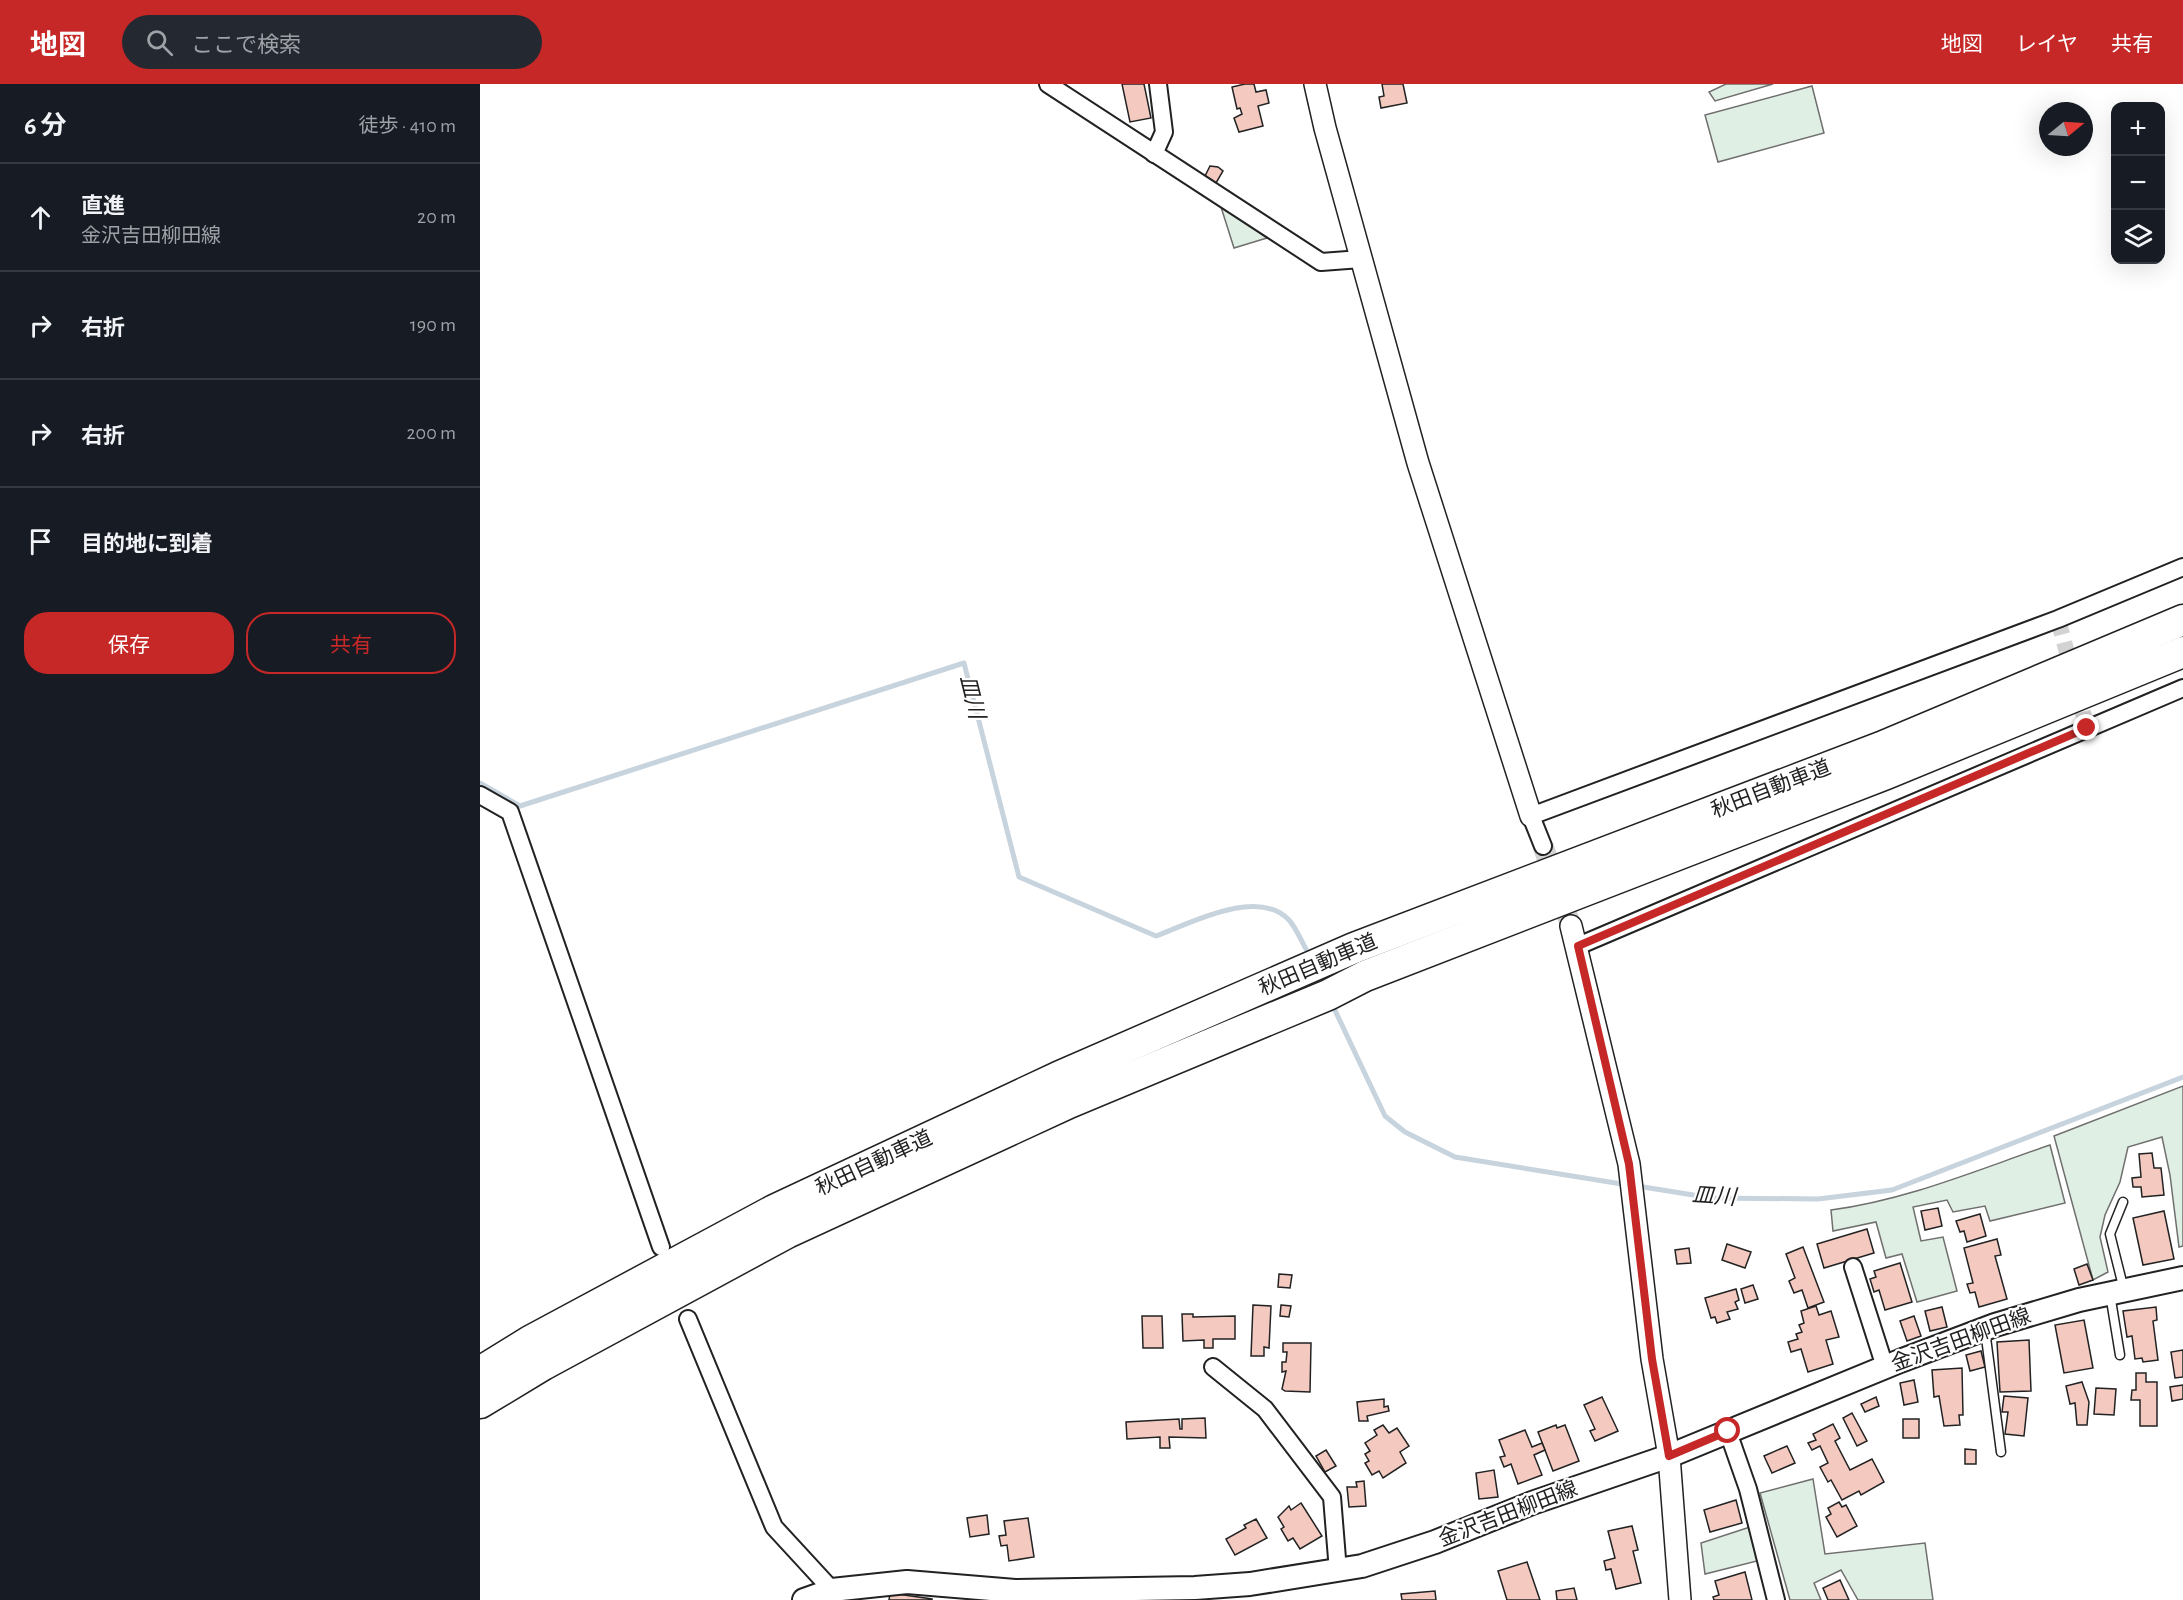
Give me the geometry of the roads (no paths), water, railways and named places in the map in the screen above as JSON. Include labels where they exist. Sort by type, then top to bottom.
[{"type":"highway","name":"秋田自動車道","points":[[480,1372],[530,1341],[774,1209],[1058,1077],[1354,948],[1881,747],[2183,620]]},
{"type":"highway","name":"秋田自動車道","points":[[480,1403],[543,1365],[787,1233],[1070,1103],[1328,995],[1365,976],[1875,779],[2183,652]]},
{"type":"main road","name":"金沢吉田柳田線","points":[[804,1600],[832,1590],[907,1582],[1015,1591],[1143,1594],[1250,1584],[1362,1566],[1435,1542],[1532,1503],[1669,1456],[1884,1367],[1985,1329],[2117,1292],[2183,1278]]},
{"type":"street","points":[[1048,84],[1321,262],[1361,259]]},
{"type":"street","points":[[1315,84],[1418,463],[1531,816],[1543,846]]},
{"type":"street","points":[[1154,154],[1164,132],[1161,86]]},
{"type":"street","points":[[1531,816],[2058,619],[2183,567]]},
{"type":"street","points":[[1578,946],[2183,688]]},
{"type":"street","points":[[480,795],[510,812],[661,1247]]},
{"type":"street","points":[[1571,926],[1578,946],[1629,1164],[1652,1359],[1669,1456],[1680,1600]]},
{"type":"street","points":[[1853,1267],[1884,1367]]},
{"type":"street","points":[[688,1319],[774,1527],[832,1590]]},
{"type":"street","points":[[1213,1367],[1265,1409],[1332,1497],[1338,1571]]},
{"type":"street","points":[[1728,1431],[1748,1489],[1776,1600]]},
{"type":"lane","points":[[2120,1355],[2117,1292],[2110,1234],[2123,1202]]},
{"type":"lane","points":[[1985,1329],[2001,1452]]},
{"type":"waterway","name":"皿川","points":[[480,783],[520,806],[964,663],[1019,877],[1156,936],[1205,917],[1242,907],[1260,907],[1276,911],[1292,923],[1306,949]]},
{"type":"waterway","name":"皿川","points":[[1332,1004],[1385,1116],[1405,1132],[1455,1157],[1628,1185]]},
{"type":"waterway","name":"皿川","points":[[1637,1186],[1712,1198],[1818,1199],[1892,1190],[2183,1077]]},
{"type":"tunnel","points":[[2058,619],[2087,728]]},
{"type":"tunnel","points":[[1543,846],[1571,926]]}]
